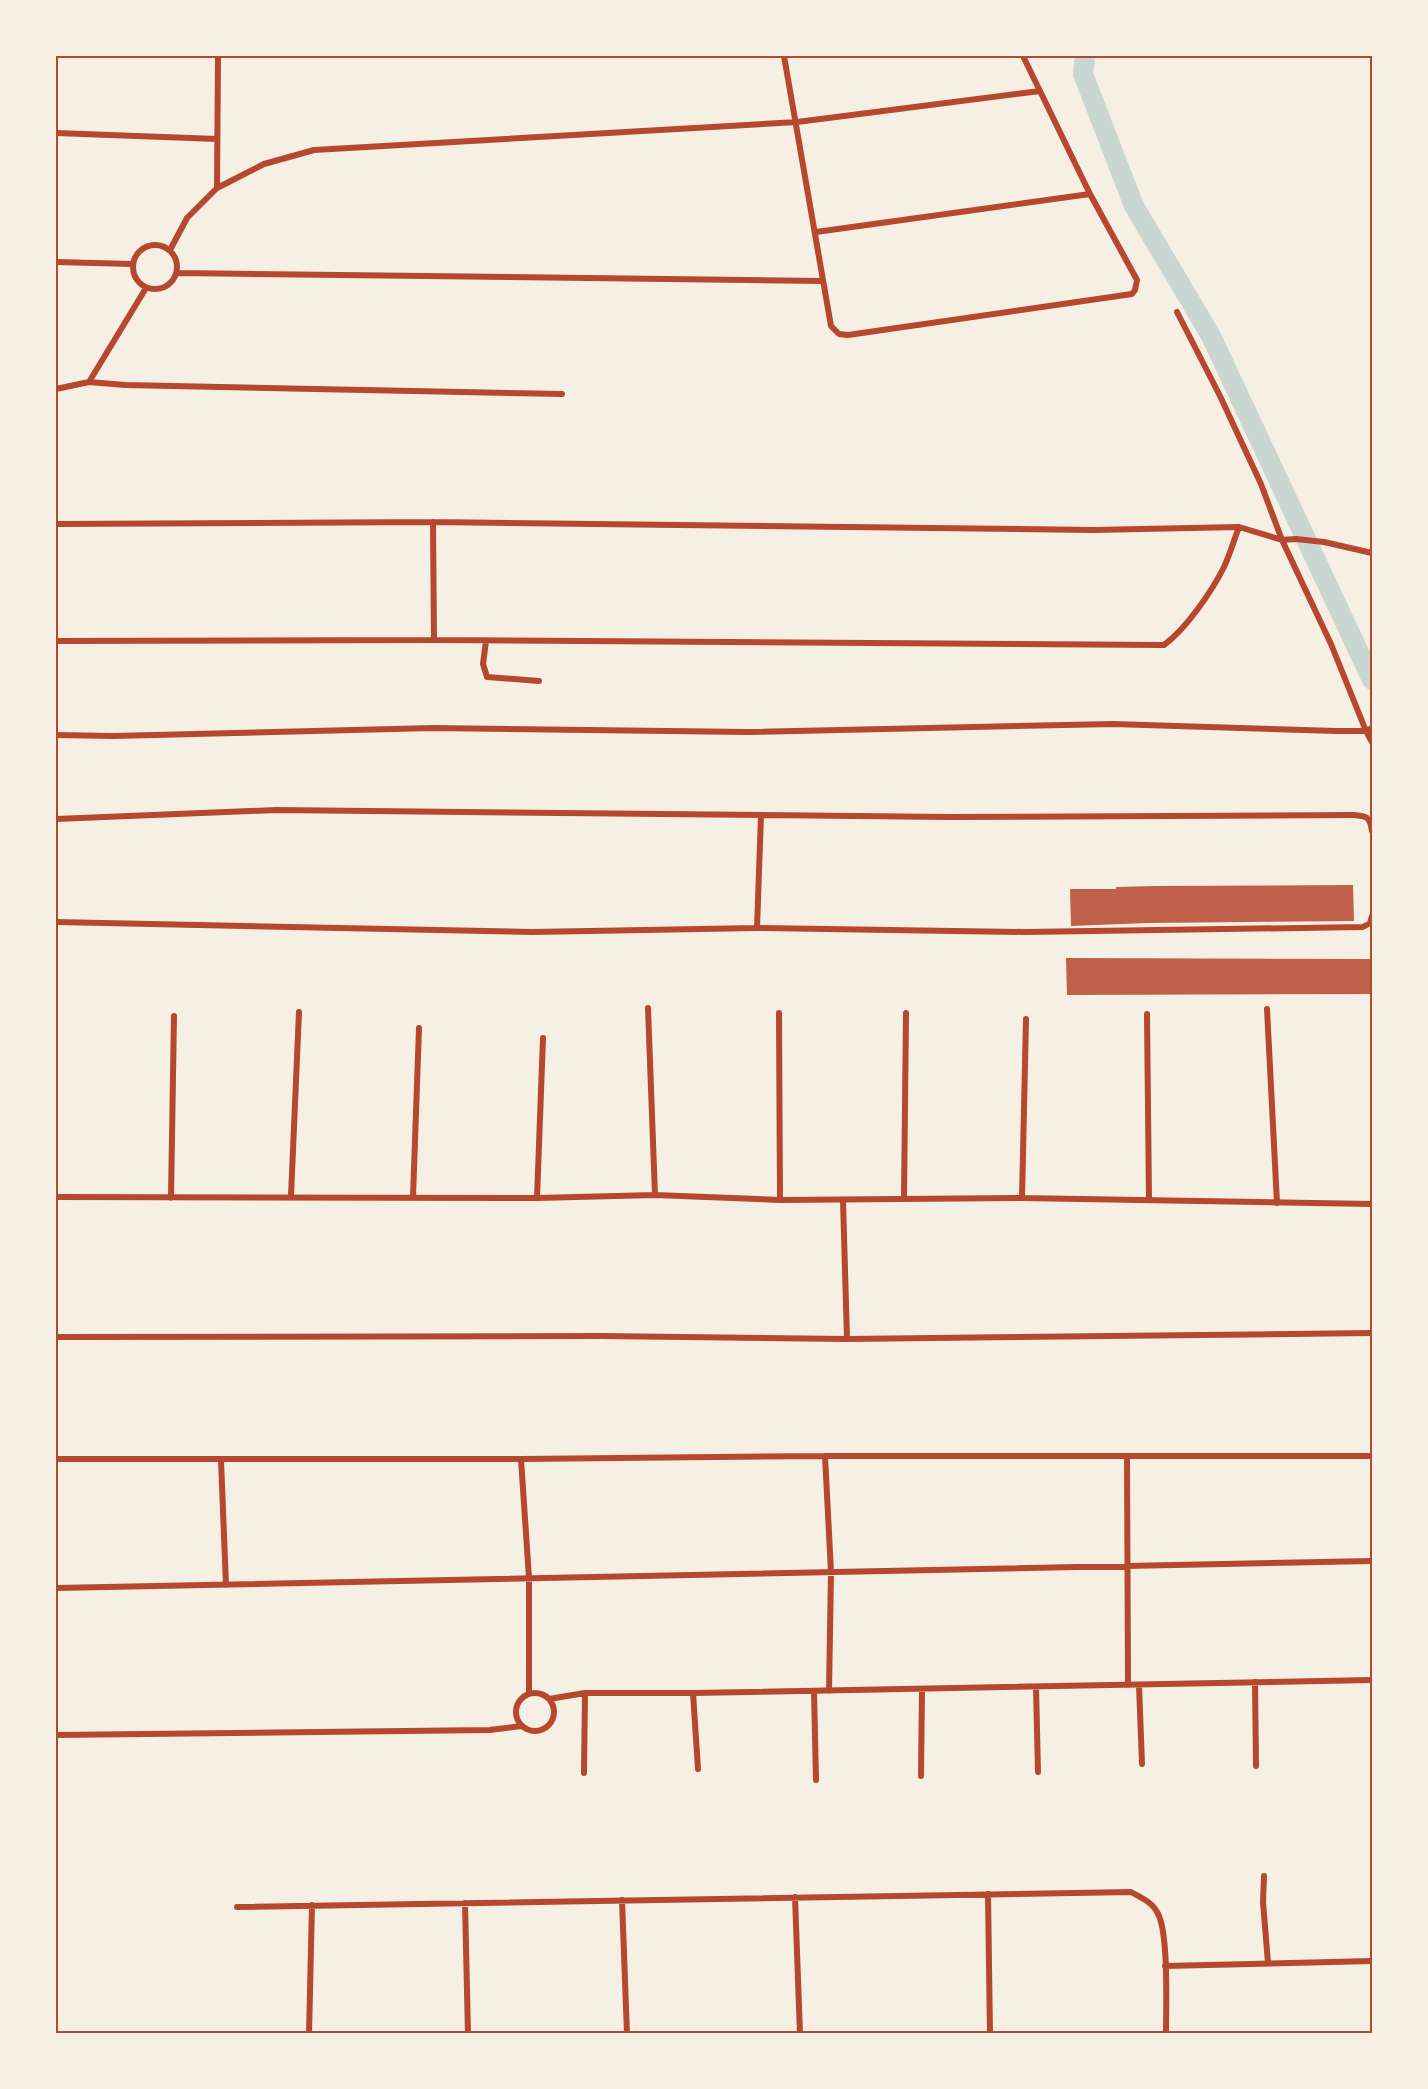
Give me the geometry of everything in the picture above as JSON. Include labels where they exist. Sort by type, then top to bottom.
[{"type":"street","points":[[217,188],[218,56]]},
{"type":"street","points":[[784,56],[831,326],[839,334],[849,335],[1132,294],[1135,290],[1137,280],[1090,194],[1023,56]]},
{"type":"street","points":[[170,250],[187,218],[217,188],[264,164],[314,150],[797,122],[1040,91]]},
{"type":"street","points":[[56,133],[217,139]]},
{"type":"street","points":[[816,232],[1090,194]]},
{"type":"street","points":[[159,245],[170,250],[177,261],[178,273],[171,285],[159,290],[146,288],[138,283],[133,274],[132,264],[137,253],[147,246],[159,245]]},
{"type":"street","points":[[56,262],[132,264]]},
{"type":"street","points":[[178,273],[823,281]]},
{"type":"street","points":[[89,382],[146,288]]},
{"type":"street","points":[[1177,312],[1234,424],[1261,484],[1282,540],[1369,729],[1372,742]]},
{"type":"street","points":[[56,388],[89,382],[125,385],[562,394]]},
{"type":"street","points":[[56,524],[433,522],[1094,530],[1239,527],[1282,540],[1324,542],[1372,553]]},
{"type":"street","points":[[433,522],[434,640]]},
{"type":"street","points":[[56,641],[434,640],[1164,645],[1177,635],[1189,620],[1224,567],[1239,527]]},
{"type":"street","points":[[486,641],[483,664],[488,677],[539,681]]},
{"type":"street","points":[[56,735],[113,736],[433,728],[747,732],[1113,724],[1369,729]]},
{"type":"street","points":[[56,819],[276,810],[949,817],[1353,814],[1369,818],[1372,831]]},
{"type":"street","points":[[757,928],[761,815]]},
{"type":"street","points":[[56,922],[532,932],[757,928],[1026,932],[1363,927],[1370,923],[1372,916]]},
{"type":"street","points":[[648,1008],[655,1195]]},
{"type":"street","points":[[1267,1009],[1277,1203]]},
{"type":"street","points":[[291,1196],[299,1011]]},
{"type":"street","points":[[779,1013],[780,1200]]},
{"type":"street","points":[[904,1199],[906,1013]]},
{"type":"street","points":[[1147,1014],[1149,1200]]},
{"type":"street","points":[[171,1198],[174,1016]]},
{"type":"street","points":[[1022,1198],[1026,1019]]},
{"type":"street","points":[[413,1197],[419,1028]]},
{"type":"street","points":[[537,1198],[543,1038]]},
{"type":"street","points":[[56,1197],[537,1198],[655,1195],[780,1200],[1022,1198],[1372,1204]]},
{"type":"street","points":[[843,1200],[847,1339]]},
{"type":"street","points":[[56,1337],[602,1336],[847,1339],[1372,1333]]},
{"type":"street","points":[[825,1456],[831,1572],[829,1690]]},
{"type":"street","points":[[56,1459],[1372,1456]]},
{"type":"street","points":[[1127,1457],[1128,1685]]},
{"type":"street","points":[[521,1459],[529,1578],[529,1693]]},
{"type":"street","points":[[221,1460],[226,1585]]},
{"type":"street","points":[[56,1588],[1372,1561]]},
{"type":"street","points":[[549,1699],[585,1693],[1372,1680]]},
{"type":"street","points":[[1255,1683],[1256,1766]]},
{"type":"street","points":[[1139,1685],[1142,1764]]},
{"type":"street","points":[[1036,1687],[1038,1772]]},
{"type":"street","points":[[921,1776],[922,1689]]},
{"type":"street","points":[[814,1691],[816,1780]]},
{"type":"street","points":[[529,1693],[537,1693],[549,1699],[554,1707],[551,1723],[536,1732],[521,1726],[516,1719],[517,1703],[529,1693]]},
{"type":"street","points":[[585,1693],[585,1773]]},
{"type":"street","points":[[693,1693],[698,1769]]},
{"type":"street","points":[[56,1736],[490,1730],[521,1726]]},
{"type":"street","points":[[1264,1876],[1263,1902],[1268,1964]]},
{"type":"street","points":[[237,1907],[1131,1892],[1145,1899],[1157,1911],[1164,1931],[1166,2034]]},
{"type":"street","points":[[988,1894],[990,2034]]},
{"type":"street","points":[[795,1897],[800,2034]]},
{"type":"street","points":[[622,1900],[627,2034]]},
{"type":"street","points":[[465,1903],[468,2034]]},
{"type":"street","points":[[309,2034],[312,1905]]},
{"type":"street","points":[[1165,1966],[1372,1961]]},
{"type":"building","points":[[1353,885],[1354,921],[1071,926],[1070,889]]},
{"type":"building","points":[[1066,958],[1372,959],[1372,994],[1067,995]]},
{"type":"waterway","points":[[1085,56],[1083,74],[1134,206],[1211,336],[1372,680]]}]
